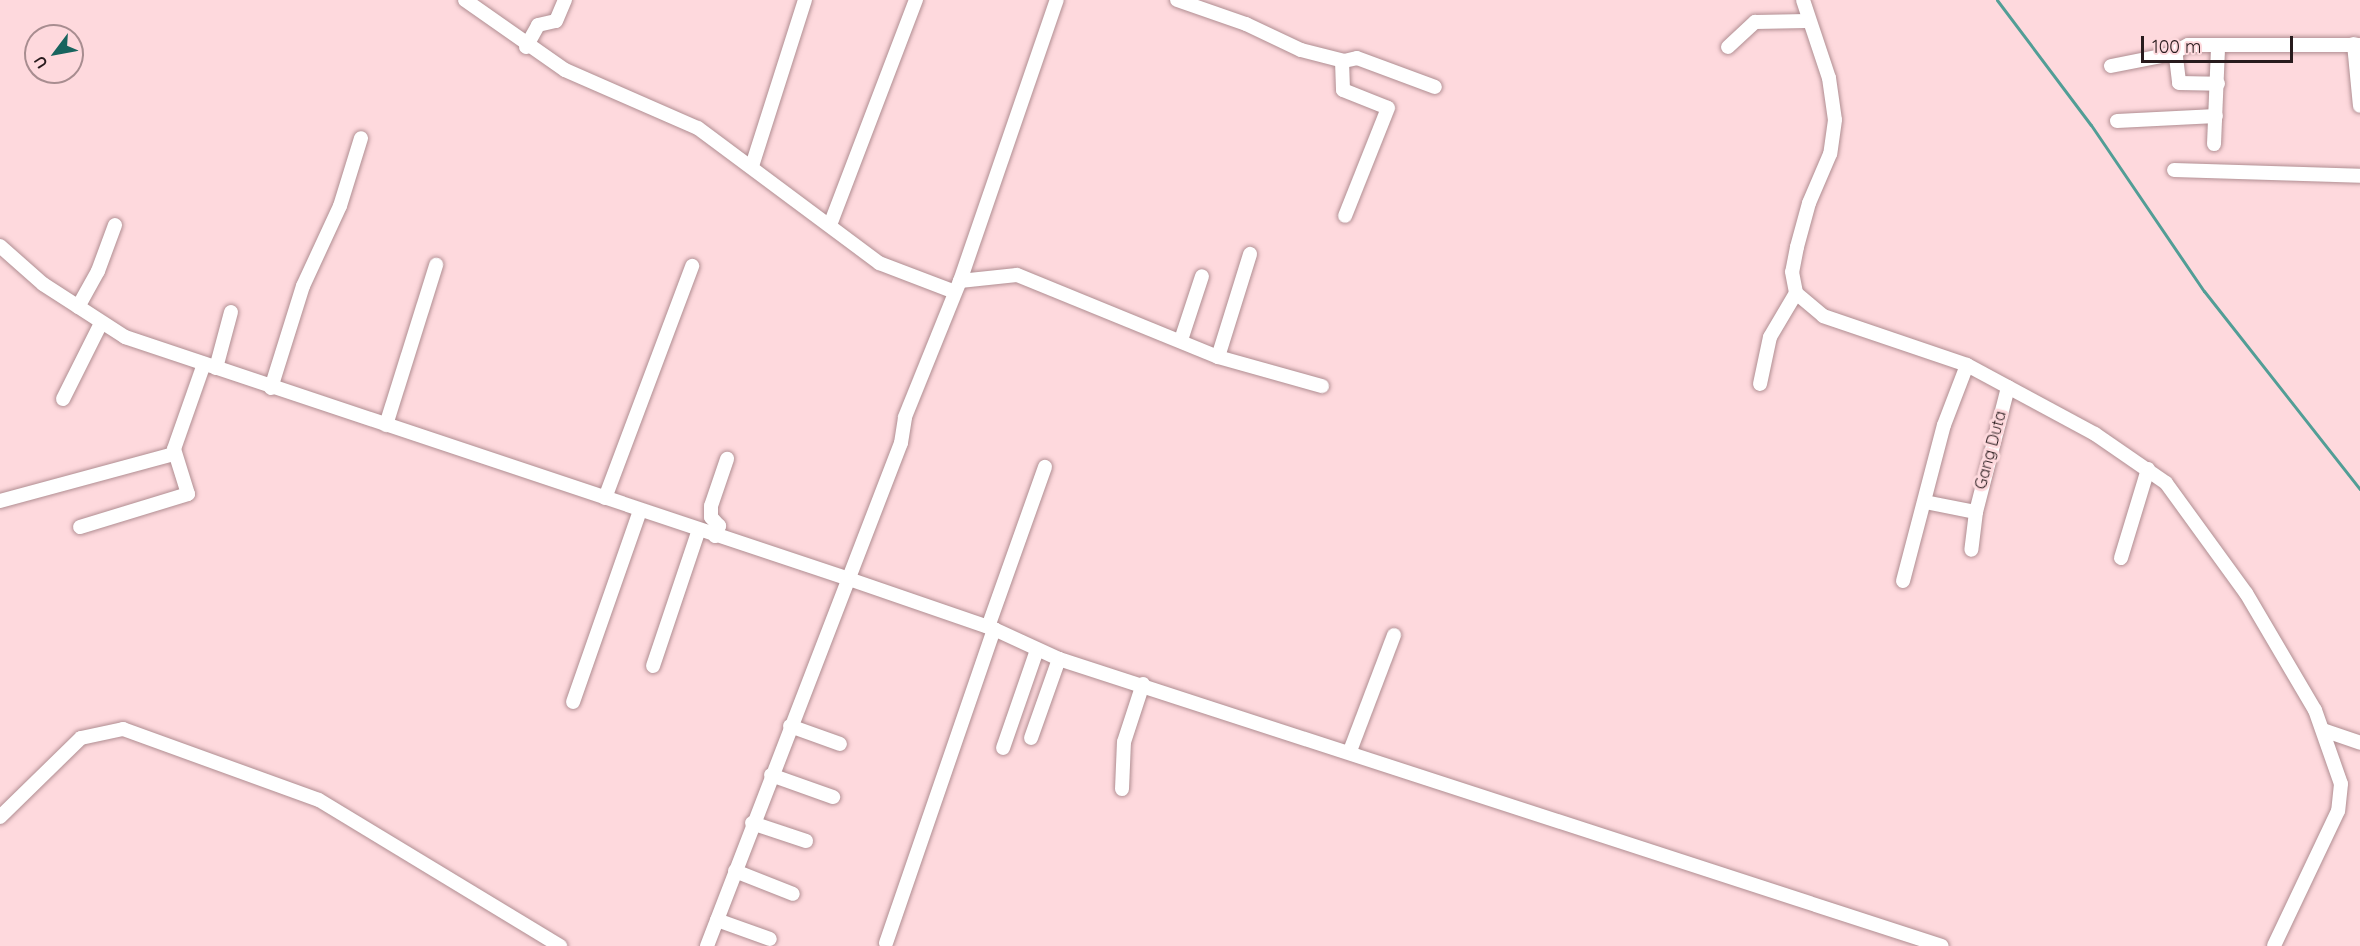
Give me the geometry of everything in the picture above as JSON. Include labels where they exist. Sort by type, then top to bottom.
[{"type":"street","points":[[465,0],[526,47],[565,70],[682,119],[752,166],[897,273],[958,286],[1017,275],[1218,357],[1322,386]]},
{"type":"street","points":[[526,47],[538,25],[560,16],[565,0]]},
{"type":"street","points":[[752,166],[805,0]]},
{"type":"street","points":[[830,225],[916,0]]},
{"type":"street","points":[[707,946],[846,578],[864,544],[901,442],[910,406],[958,286],[1057,0]]},
{"type":"street","points":[[1803,0],[1806,21],[1829,78],[1835,120],[1830,154],[1809,203],[1797,247],[1792,272],[1796,293],[1823,316],[1966,365],[2148,469],[2175,492],[2246,593],[2323,730],[2341,784],[2338,811],[2274,946]]},
{"type":"street","points":[[1183,1],[1246,24],[1301,50],[1342,61],[1357,58],[1435,87]]},
{"type":"street","points":[[1728,47],[1755,22],[1806,21]]},
{"type":"street","points":[[2111,66],[2171,54],[2188,45],[2357,44],[2360,106]]},
{"type":"street","points":[[2214,144],[2218,46]]},
{"type":"street","points":[[2171,54],[2176,57],[2179,83],[2218,84]]},
{"type":"street","points":[[1342,61],[1343,90],[1388,108],[1345,216]]},
{"type":"street","points":[[2117,121],[2216,116]]},
{"type":"street","points":[[272,388],[303,286],[340,206],[361,138]]},
{"type":"street","points":[[2174,170],[2360,176]]},
{"type":"street","points":[[78,307],[98,271],[115,225]]},
{"type":"street","points":[[0,246],[100,325],[210,366],[605,498],[699,532],[846,578],[991,628],[1059,659],[1350,751],[1942,946]]},
{"type":"street","points":[[1218,357],[1250,254]]},
{"type":"street","points":[[386,425],[436,265]]},
{"type":"street","points":[[605,498],[692,266]]},
{"type":"street","points":[[1181,340],[1202,276]]},
{"type":"street","points":[[1760,384],[1770,337],[1796,293]]},
{"type":"street","points":[[80,527],[184,498],[189,489],[174,454],[231,312]]},
{"type":"street","points":[[63,399],[100,325]]},
{"type":"street","points":[[1904,581],[1944,425],[1966,365]]},
{"type":"street","name":"Gang Duta","points":[[1971,550],[1976,512],[2008,387]]},
{"type":"street","points":[[0,501],[174,454]]},
{"type":"street","points":[[715,536],[719,526],[711,517],[711,506],[727,459]]},
{"type":"street","points":[[886,943],[1045,467]]},
{"type":"street","points":[[2121,558],[2148,469]]},
{"type":"street","points":[[1925,502],[1976,512]]},
{"type":"street","points":[[573,702],[640,511]]},
{"type":"street","points":[[652,666],[699,532]]},
{"type":"street","points":[[1350,751],[1394,635]]},
{"type":"street","points":[[1003,748],[1037,650]]},
{"type":"street","points":[[1031,738],[1059,659]]},
{"type":"street","points":[[1122,789],[1124,742],[1143,684]]},
{"type":"street","points":[[790,726],[840,744]]},
{"type":"street","points":[[0,817],[81,738],[123,729],[319,800],[560,946]]},
{"type":"street","points":[[2323,730],[2360,743]]},
{"type":"street","points":[[771,775],[833,796]]},
{"type":"street","points":[[752,823],[806,841]]},
{"type":"street","points":[[735,871],[794,894]]},
{"type":"street","points":[[717,920],[770,939]]},
{"type":"waterway","points":[[1997,0],[2091,125],[2204,291],[2360,489]]}]
